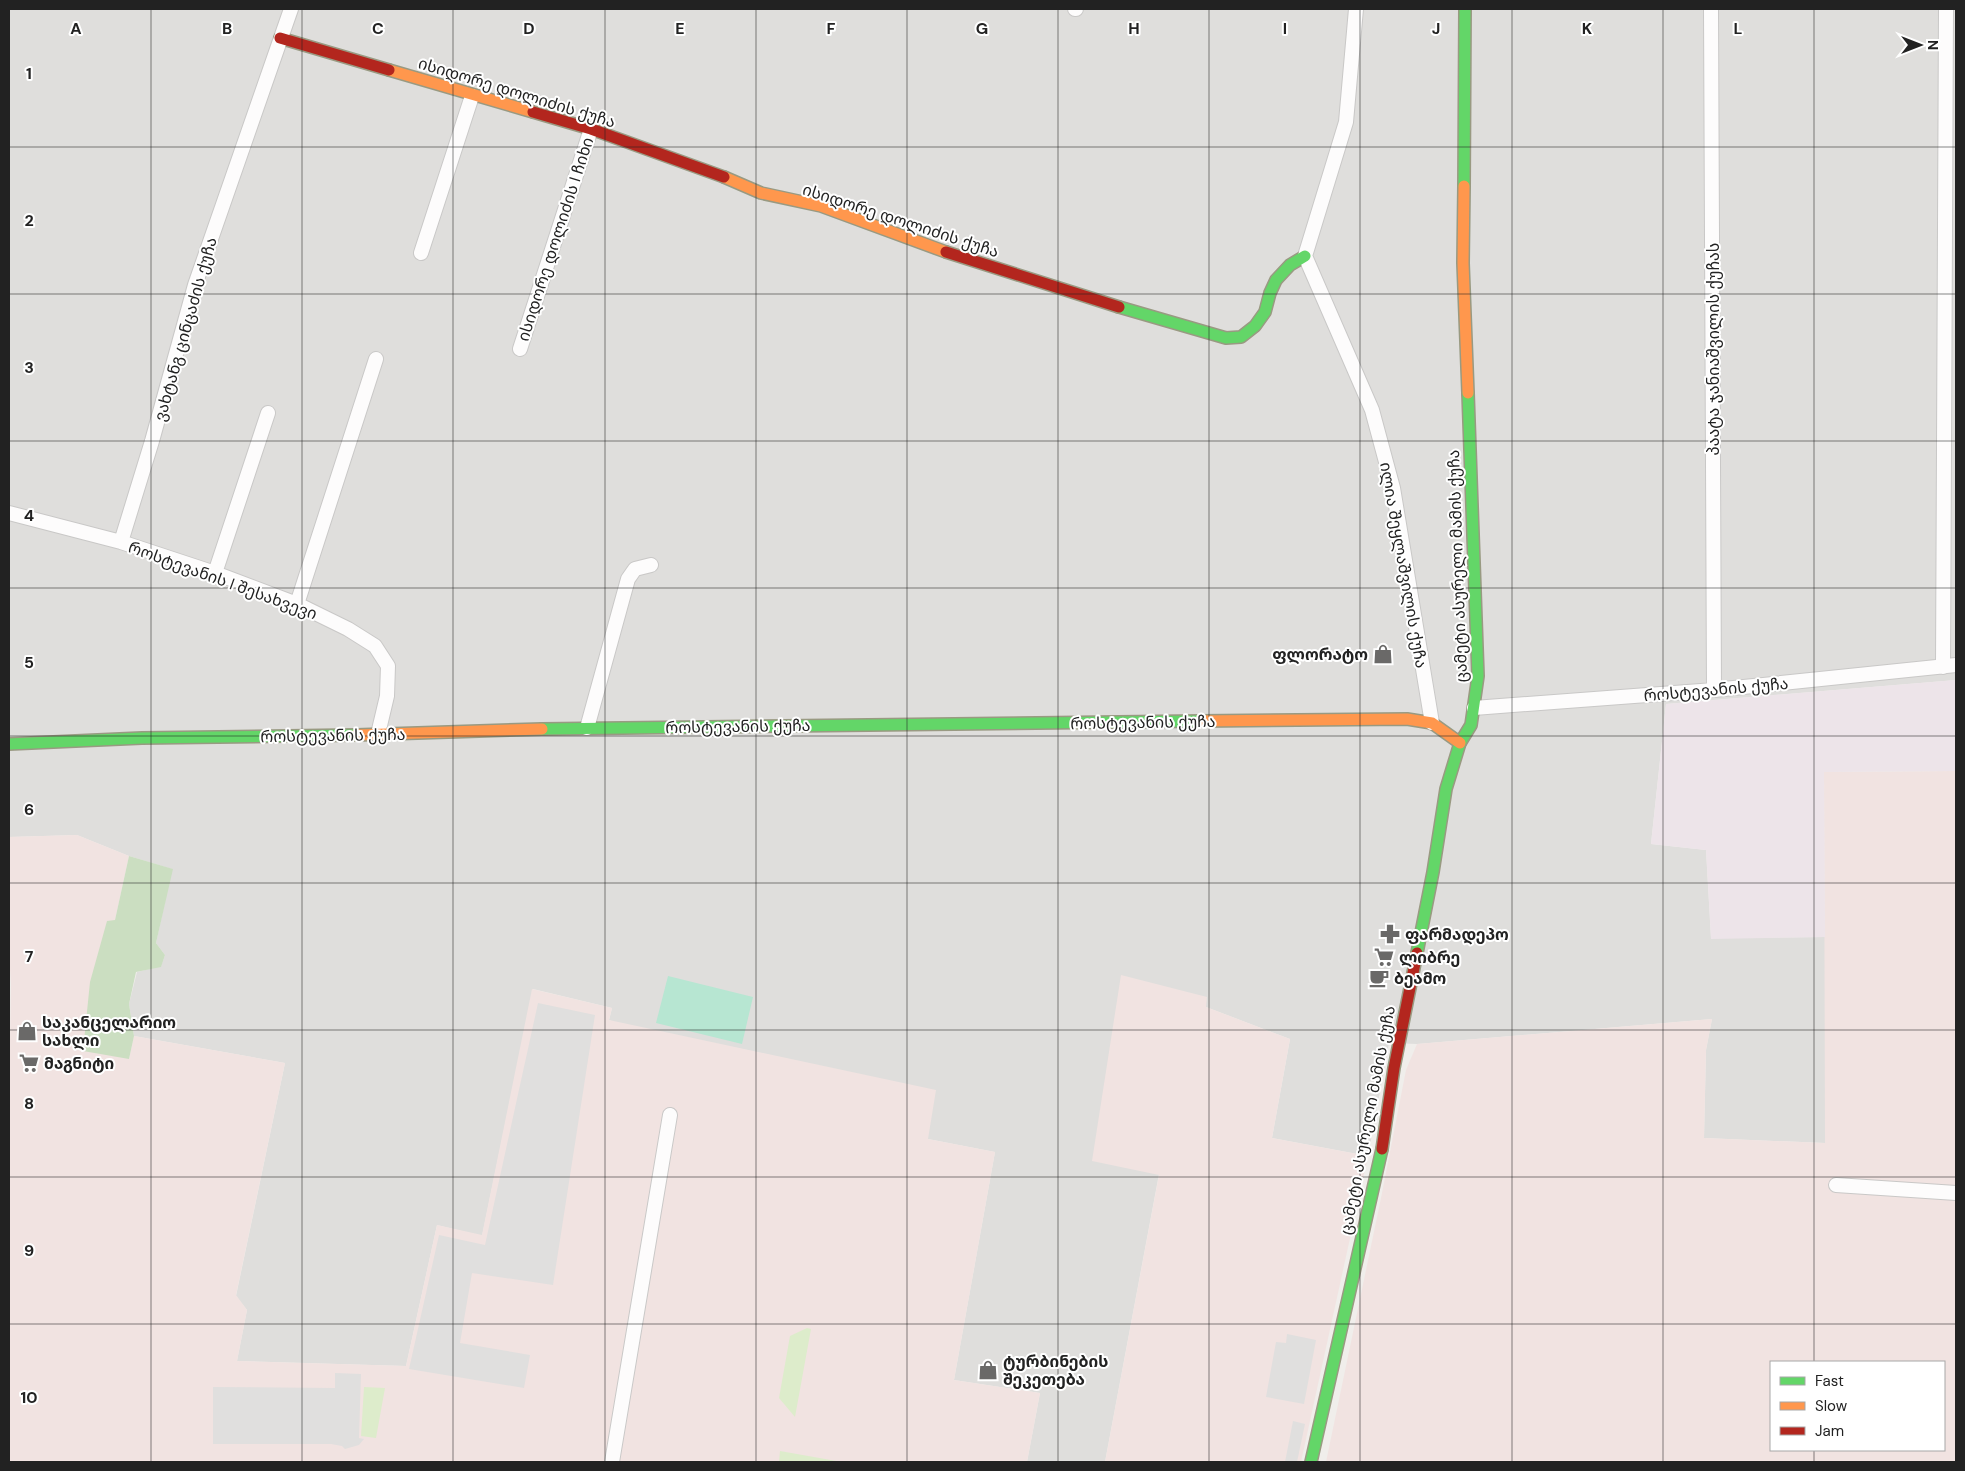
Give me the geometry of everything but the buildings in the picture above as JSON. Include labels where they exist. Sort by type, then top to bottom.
[{"type":"street","name":"ვახტანგ ცინცაძის ქუჩა","points":[[121,542],[152,441],[195,284],[291,9]]},
{"type":"street","points":[[1306,256],[1346,122],[1356,9]]},
{"type":"street","name":"ცამეტი ასურელი მამის ქუჩა","points":[[1311,1462],[1381,1153],[1394,1068],[1433,872],[1446,789],[1460,743],[1470,726],[1478,676],[1463,263],[1465,9]]},
{"type":"street","name":"პაატა ჯანიაშვილის ქუჩას","points":[[1711,9],[1714,690]]},
{"type":"street","points":[[1946,9],[1950,666]]},
{"type":"street","name":"ისიდორე დოლიძის ქუჩა","points":[[280,38],[591,130],[706,169],[761,194],[822,206],[932,247],[1066,291],[1226,338],[1241,337],[1255,326],[1265,312],[1276,280],[1290,265],[1306,256]]},
{"type":"street","points":[[420,253],[472,96]]},
{"type":"street","name":"ისიდორე დოლიძის I ჩიხი","points":[[520,349],[591,130]]},
{"type":"street","name":"ილია შეყლაშვილის ქუჩა","points":[[1306,256],[1372,410],[1393,488],[1432,723]]},
{"type":"street","points":[[297,604],[376,359]]},
{"type":"street","points":[[215,573],[268,413]]},
{"type":"street","points":[[9,513],[121,542]]},
{"type":"street","name":"როსტევანის I შესახვევი","points":[[121,542],[215,573],[297,604],[348,629],[375,646],[388,666],[387,696],[378,734]]},
{"type":"street","points":[[587,728],[628,579],[635,569],[651,565]]},
{"type":"street","name":"როსტევანის ქუჩა","points":[[1474,708],[1714,690],[1950,666]]},
{"type":"street","name":"როსტევანის ქუჩა","points":[[9,744],[142,738],[587,728],[1407,719],[1432,723],[1460,743]]},
{"type":"street","points":[[612,1462],[670,1115]]},
{"type":"street","points":[[1836,1184],[1956,1193]]},
{"type":"shaded area","points":[[9,9],[1956,9],[1956,680],[1666,704],[1651,844],[1706,850],[1711,938],[1825,937],[1825,1143],[1704,1138],[1706,1050],[1712,1019],[1417,1044],[1389,1043],[1368,1156],[1272,1138],[1290,1039],[1206,1007],[1206,997],[1159,1174],[1105,1462],[1027,1462],[1040,1393],[954,1380],[995,1152],[928,1139],[609,1020],[612,1008],[533,989],[482,1236],[437,1225],[406,1366],[237,1361],[247,1310],[236,1296],[285,1063],[134,1036],[129,1004],[137,972],[161,966],[165,955],[156,943],[172,869],[129,856],[77,835],[9,837]]},
{"type":"shaded area","points":[[1956,680],[1956,771],[1824,772],[1825,937],[1711,939],[1706,850],[1651,844],[1666,704]]},
{"type":"shaded area","points":[[1956,771],[1956,1462],[1326,1462],[1406,1070],[1417,1044],[1712,1019],[1706,1050],[1704,1138],[1825,1143],[1824,772]]},
{"type":"shaded area","points":[[77,835],[129,856],[115,920],[129,1059],[134,1036],[285,1063],[236,1295],[247,1310],[237,1361],[406,1366],[437,1225],[482,1235],[532,989],[612,1008],[609,1020],[936,1090],[928,1139],[995,1152],[954,1380],[1040,1393],[1027,1462],[9,1462],[9,1097],[11,984],[9,956],[9,837]]},
{"type":"shaded area","points":[[1121,975],[1207,997],[1206,1007],[1290,1039],[1272,1138],[1368,1156],[1301,1462],[1105,1462],[1159,1175],[1092,1161]]},
{"type":"shaded area","points":[[538,1003],[595,1015],[553,1285],[472,1273],[460,1343],[530,1355],[524,1388],[409,1369],[439,1235],[485,1245]]},
{"type":"shaded area","points":[[1287,1334],[1316,1340],[1304,1404],[1266,1397],[1276,1342],[1286,1343]]},
{"type":"shaded area","points":[[335,1373],[361,1374],[359,1438],[364,1439],[359,1445],[345,1449],[342,1446],[331,1444],[213,1444],[213,1387],[335,1388]]},
{"type":"shaded area","points":[[1293,1421],[1305,1424],[1297,1462],[1285,1462]]},
{"type":"green space","points":[[129,856],[173,869],[156,943],[165,955],[161,967],[136,972],[129,1004],[134,1036],[129,1059],[83,1051],[90,982],[107,921],[115,920]]},
{"type":"green space","points":[[668,976],[753,997],[742,1044],[656,1023]]},
{"type":"green space","points":[[807,1328],[811,1329],[795,1417],[779,1398],[790,1336]]},
{"type":"green space","points":[[364,1387],[385,1388],[376,1438],[361,1436]]},
{"type":"green space","points":[[780,1451],[842,1462],[779,1462]]},
{"type":"traffic: fast","points":[[1464,186],[1465,9]]},
{"type":"traffic: fast","points":[[1119,307],[1226,338],[1241,337],[1255,326],[1265,312],[1276,280],[1290,265],[1305,256]]},
{"type":"traffic: fast","points":[[1417,953],[1433,872],[1446,789],[1460,743],[1471,725],[1478,676],[1468,393]]},
{"type":"traffic: fast","points":[[542,729],[1200,721]]},
{"type":"traffic: fast","points":[[9,744],[142,738],[356,735]]},
{"type":"traffic: fast","points":[[1311,1462],[1382,1149]]},
{"type":"traffic: slow","points":[[389,70],[533,112]]},
{"type":"traffic: slow","points":[[724,177],[761,193],[821,206],[946,252]]},
{"type":"traffic: slow","points":[[1464,186],[1463,263],[1468,393]]},
{"type":"traffic: slow","points":[[1200,721],[1407,719],[1432,723],[1460,743]]},
{"type":"traffic: slow","points":[[356,735],[542,729]]},
{"type":"traffic: jam","points":[[280,38],[389,70]]},
{"type":"traffic: jam","points":[[533,112],[591,129],[724,177]]},
{"type":"traffic: jam","points":[[946,252],[1119,307]]},
{"type":"traffic: jam","points":[[1382,1149],[1394,1068],[1417,953]]},
{"type":"place","name":"ფლორატო","points":[[1383,654]]},
{"type":"place","name":"ფარმადეპო","points":[[1390,934]]},
{"type":"place","name":"ლიბრე","points":[[1384,957]]},
{"type":"place","name":"ბეამო","points":[[1379,978]]},
{"type":"place","name":"საკანცელარიო სახლი","points":[[27,1031]]},
{"type":"place","name":"მაგნიტი","points":[[29,1063]]},
{"type":"place","name":"ტურბინების შეკეთება","points":[[988,1370]]}]
